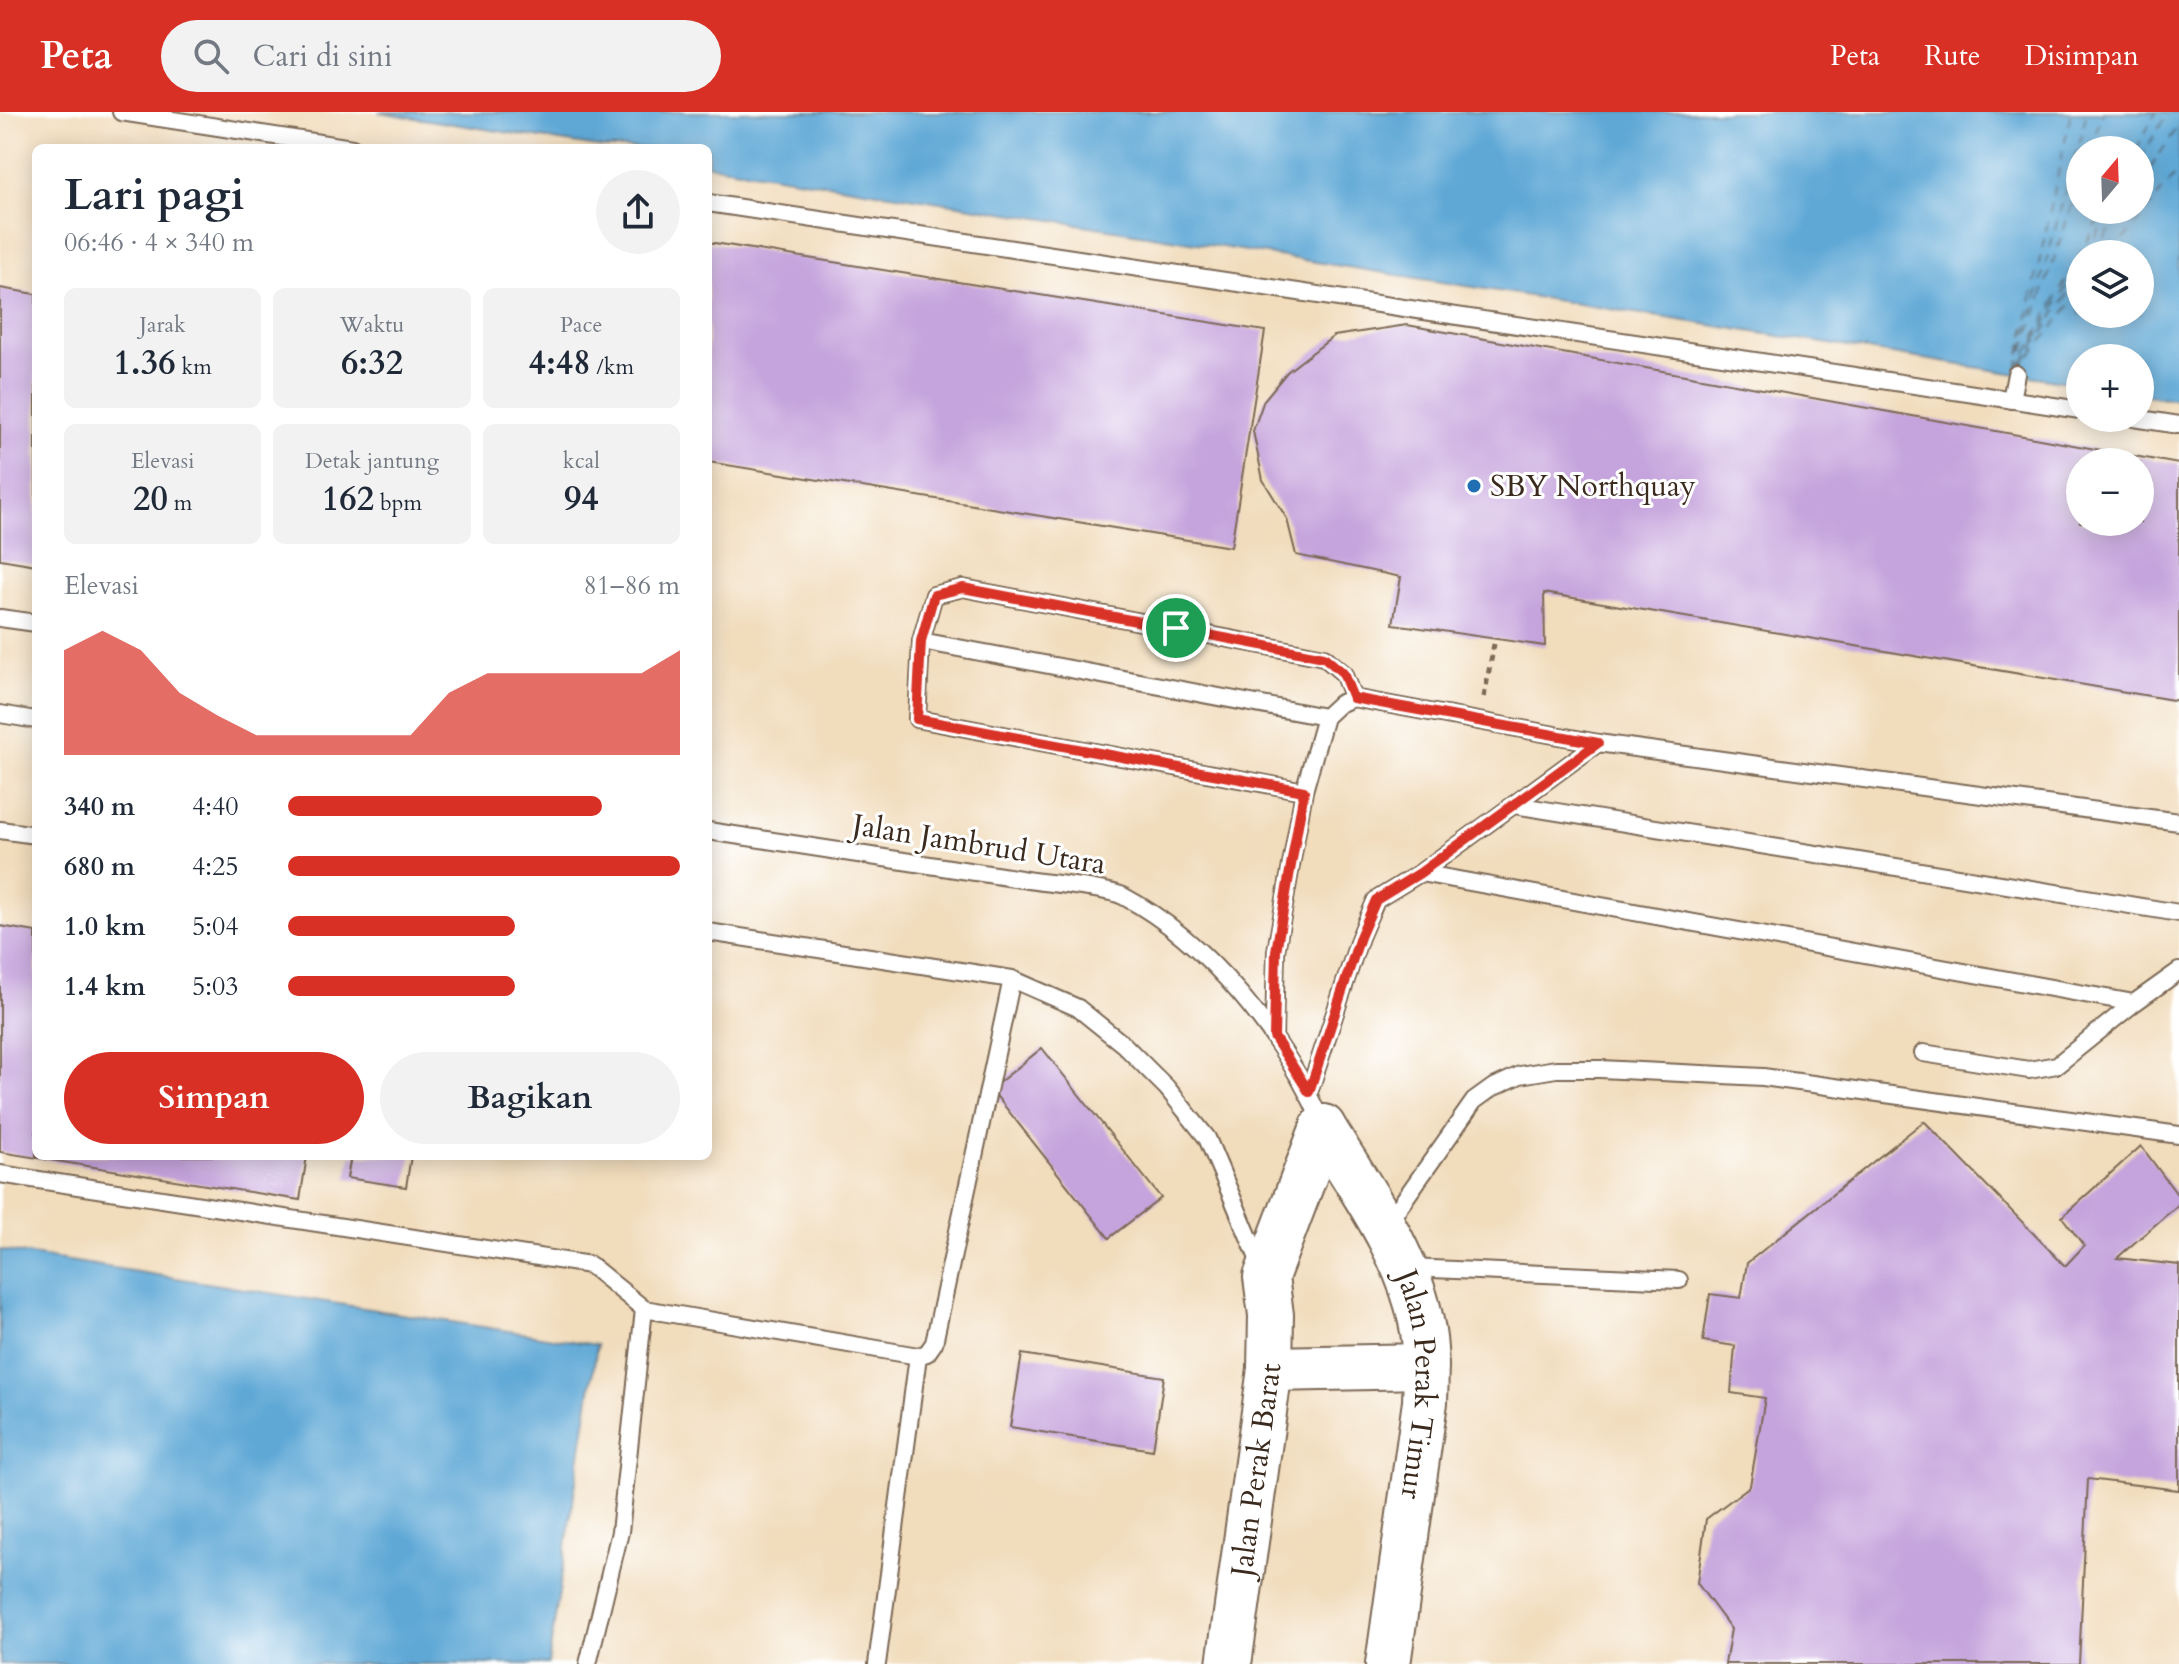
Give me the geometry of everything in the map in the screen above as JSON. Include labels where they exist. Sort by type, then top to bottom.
[{"type":"highway","name":"Jalan Perak Timur","points":[[1316,1110],[1384,1229],[1403,1268],[1421,1320],[1426,1366],[1425,1402],[1388,1664]]},
{"type":"highway","points":[[1266,1277],[1316,1110]]},
{"type":"highway","name":"Jalan Perak Barat","points":[[1229,1664],[1270,1369],[1271,1315],[1266,1277]]},
{"type":"highway","points":[[1270,1369],[1426,1366]]},
{"type":"lane","points":[[121,112],[326,144]]},
{"type":"lane","points":[[712,204],[2066,408]]},
{"type":"lane","points":[[2011,400],[2016,374]]},
{"type":"lane","points":[[2154,421],[2179,425]]},
{"type":"lane","points":[[1304,791],[917,719],[921,641],[934,595],[963,588],[1324,657],[1343,673],[1353,698]]},
{"type":"lane","points":[[0,618],[32,622]]},
{"type":"lane","points":[[921,641],[1325,717]]},
{"type":"lane","points":[[1274,1037],[1276,951],[1304,791],[1325,717],[1339,704],[1353,698],[1598,743],[2179,822]]},
{"type":"lane","points":[[0,714],[32,719]]},
{"type":"lane","points":[[1316,1110],[1360,937],[1376,900],[1420,873],[1598,743]]},
{"type":"lane","points":[[1514,805],[2179,913]]},
{"type":"lane","points":[[0,830],[32,834]]},
{"type":"lane","name":"Jalan Jambrud Utara","points":[[712,832],[1120,894],[1181,936],[1239,992],[1274,1037],[1316,1110]]},
{"type":"lane","points":[[1420,873],[2134,1003]]},
{"type":"lane","points":[[712,933],[1012,979],[1078,1008],[1124,1045],[1187,1109],[1207,1138],[1266,1277]]},
{"type":"lane","points":[[1923,1053],[2029,1070],[2057,1065],[2179,971]]},
{"type":"lane","points":[[0,1174],[590,1265],[644,1309],[918,1356],[927,1353],[934,1343],[1012,979]]},
{"type":"lane","points":[[1384,1229],[1474,1101],[1492,1088],[1520,1075],[1556,1069],[1763,1077],[2179,1135]]},
{"type":"lane","points":[[1403,1268],[1679,1280]]},
{"type":"lane","points":[[588,1664],[620,1532],[644,1309]]},
{"type":"lane","points":[[877,1664],[918,1356]]},
{"type":"path","points":[[1479,723],[1495,639]]},
{"type":"water","points":[[378,112],[2179,112],[2179,400],[2154,396],[2154,344],[2066,344],[2066,382],[712,166],[712,144],[579,144]]},
{"type":"water","points":[[0,1250],[597,1345],[548,1664],[0,1664]]},
{"type":"building","points":[[712,243],[1265,331],[1231,547],[712,463]]},
{"type":"building","points":[[0,288],[32,293],[32,564],[0,559]]},
{"type":"building","points":[[1407,325],[2090,448],[2066,448],[2066,536],[2154,536],[2154,459],[2179,464],[2179,701],[1544,593],[1545,646],[1393,624],[1401,577],[1296,555],[1287,519],[1263,480],[1253,431],[1264,400],[1287,372],[1334,336]]},
{"type":"building","points":[[0,926],[32,931],[32,1157],[0,1152]]},
{"type":"building","points":[[1042,1048],[1161,1198],[1109,1238],[991,1089]]},
{"type":"building","points":[[1924,1121],[2065,1266],[2084,1246],[2062,1217],[2141,1146],[2179,1197],[2179,1204],[2117,1258],[2179,1265],[2179,1490],[2088,1479],[2079,1664],[1725,1664],[1731,1629],[1697,1583],[1706,1519],[1750,1486],[1765,1398],[1731,1393],[1735,1346],[1703,1341],[1710,1294],[1741,1298],[1747,1263]]},
{"type":"building","points":[[50,1160],[306,1160],[300,1200]]},
{"type":"building","points":[[350,1160],[410,1160],[406,1187],[347,1178]]},
{"type":"building","points":[[1022,1354],[1164,1377],[1153,1450],[1010,1427]]},
{"type":"ferry route","points":[[2020,354],[2071,112]]},
{"type":"ferry route","points":[[2017,369],[2087,112]]},
{"type":"ferry route","points":[[2095,136],[2103,112]]},
{"type":"ferry route","points":[[2143,136],[2156,112]]},
{"type":"ferry route","points":[[2154,136],[2168,112]]},
{"type":"ferry route","points":[[2154,163],[2179,125]]},
{"type":"ferry route","points":[[2123,240],[2179,170]]},
{"type":"ferry route","points":[[2024,350],[2066,222]]},
{"type":"ferry route","points":[[2018,369],[2096,224]]},
{"type":"ferry route","points":[[2094,240],[2103,224]]},
{"type":"ferry route","points":[[2103,240],[2114,224]]},
{"type":"ferry route","points":[[2035,342],[2066,288]]},
{"type":"ferry route","points":[[2023,363],[2066,297]]},
{"type":"ferry route","points":[[2019,370],[2066,311]]},
{"type":"place","name":"SBY Northquay","points":[[1474,486]]},
{"type":"route","points":[[963,588],[1176,628],[1324,657],[1343,673],[1353,698],[1598,743],[1420,873],[1376,900],[1360,937],[1309,1092],[1274,1037],[1276,951],[1304,791],[917,719],[921,641],[934,595],[963,588]]}]
